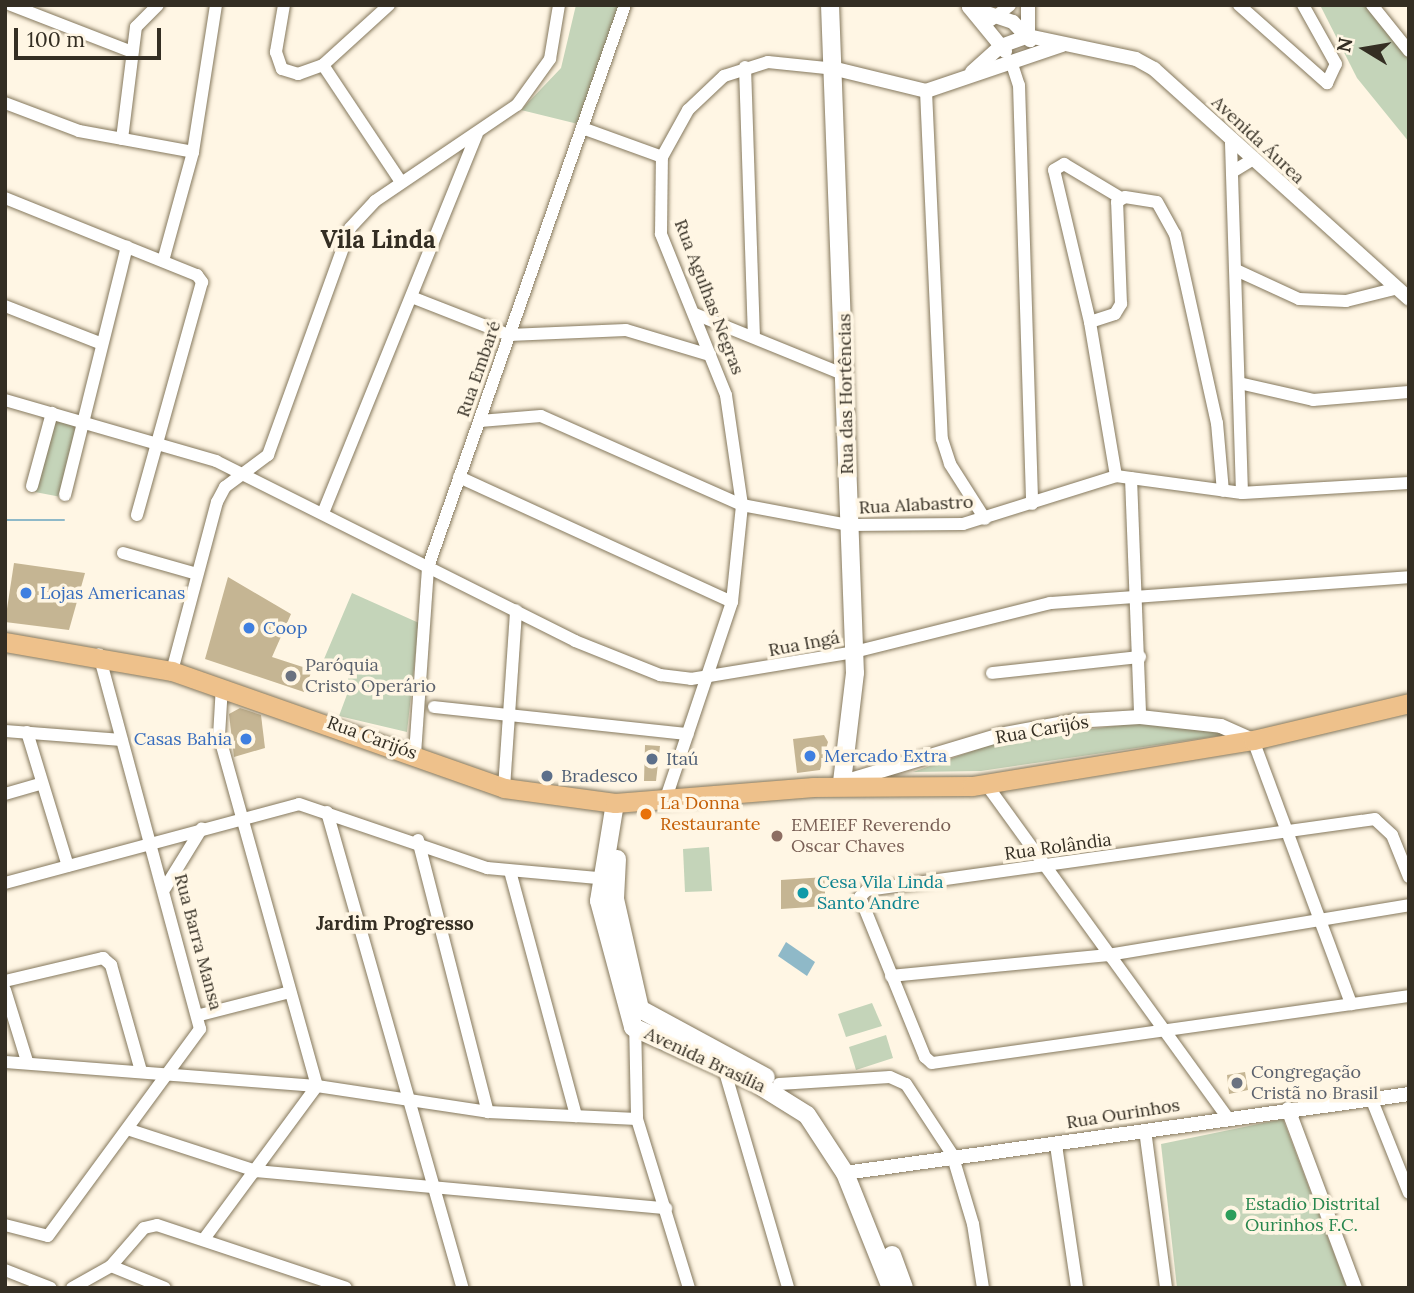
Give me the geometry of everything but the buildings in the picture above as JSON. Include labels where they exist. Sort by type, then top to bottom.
[{"type":"main road","name":"Rua das Hortências","points":[[830,5],[836,69],[843,374],[854,652],[843,786]]},
{"type":"main road","name":"Rua Carijós","points":[[5,642],[99,654],[172,671],[415,754],[504,788],[622,802],[742,796],[763,801],[843,786],[986,784],[1253,740],[1409,703]]},
{"type":"main road","name":"Avenida Brasília","points":[[622,802],[601,912],[633,1027],[754,1082],[807,1115],[850,1172],[891,1288]]},
{"type":"main road","name":"Avenida Brasília","points":[[607,880],[640,1009],[779,1084],[818,1114],[850,1172],[904,1288]]},
{"type":"street","points":[[11,5],[132,52]]},
{"type":"street","points":[[121,139],[138,22],[158,5]]},
{"type":"street","points":[[163,261],[193,152],[216,5]]},
{"type":"street","points":[[284,5],[278,63],[298,74],[323,65],[389,5]]},
{"type":"street","points":[[172,671],[221,493],[268,455],[350,228],[401,182],[517,105],[542,76],[550,59],[559,5]]},
{"type":"street","name":"Rua Embaré","points":[[415,754],[428,567],[625,5]]},
{"type":"street","points":[[982,29],[1010,5]]},
{"type":"street","points":[[1019,85],[1030,55],[1028,5]]},
{"type":"street","points":[[1239,5],[1322,82],[1334,76],[1336,64],[1303,5]]},
{"type":"street","points":[[1372,5],[1409,51]]},
{"type":"street","name":"Avenida Áurea","points":[[969,6],[1013,22],[1028,36],[1122,55],[1154,69],[1250,162],[1394,289],[1409,299]]},
{"type":"street","name":"Avenida Áurea","points":[[969,6],[982,29],[1001,46],[1011,61],[1063,45]]},
{"type":"street","points":[[972,72],[1001,46],[1028,36]]},
{"type":"street","points":[[985,519],[950,464],[942,439],[926,91],[972,72],[1011,61],[1019,85],[1032,504]]},
{"type":"street","name":"Rua Agulhas Negras","points":[[666,798],[732,603],[742,505],[726,396],[661,234],[662,157],[688,110],[724,76],[745,66],[781,63],[836,69],[926,91]]},
{"type":"street","points":[[323,65],[401,182]]},
{"type":"street","points":[[745,66],[754,334]]},
{"type":"street","points":[[5,103],[79,131],[193,152]]},
{"type":"street","points":[[582,128],[662,157]]},
{"type":"street","points":[[323,513],[414,298],[477,134]]},
{"type":"street","points":[[1231,143],[1242,493]]},
{"type":"street","points":[[1232,172],[1250,162]]},
{"type":"street","points":[[1116,476],[1090,322],[1053,176],[1059,166],[1121,198],[1157,202],[1175,234],[1217,423],[1223,491]]},
{"type":"street","points":[[5,198],[197,275],[202,282],[138,515]]},
{"type":"street","points":[[1090,322],[1115,314],[1121,304],[1114,212],[1121,198]]},
{"type":"street","points":[[65,495],[100,343],[127,247]]},
{"type":"street","points":[[1236,271],[1299,299],[1346,301],[1394,289]]},
{"type":"street","points":[[414,298],[509,335],[626,330],[710,355]]},
{"type":"street","points":[[5,306],[100,343]]},
{"type":"street","points":[[695,314],[754,334],[843,374]]},
{"type":"street","points":[[1239,383],[1313,400],[1409,392]]},
{"type":"street","name":"Rua Ingá","points":[[5,400],[157,443],[245,474],[620,662],[660,675],[707,679],[854,652],[1050,603],[1136,599],[1409,577]]},
{"type":"street","points":[[32,486],[52,413]]},
{"type":"street","name":"Rua Alabastro","points":[[480,421],[541,416],[742,505],[849,525],[963,524],[1116,476],[1242,493],[1409,483]]},
{"type":"street","points":[[459,477],[732,603]]},
{"type":"street","points":[[1131,478],[1140,657],[1140,717]]},
{"type":"street","points":[[123,553],[197,574]]},
{"type":"street","points":[[504,788],[516,610]]},
{"type":"street","name":"Rua Barra Mansa","points":[[5,1225],[48,1236],[131,1130],[197,1037],[200,1015],[99,654]]},
{"type":"street","points":[[992,673],[1140,657]]},
{"type":"street","points":[[222,687],[218,725],[239,817],[317,1086]]},
{"type":"street","points":[[434,707],[688,734]]},
{"type":"street","name":"Rua Carijós","points":[[843,786],[1000,735],[1074,721],[1140,717],[1221,726],[1253,740]]},
{"type":"street","points":[[5,731],[122,740]]},
{"type":"street","points":[[27,732],[68,866]]},
{"type":"street","points":[[1253,740],[1351,1004]]},
{"type":"street","points":[[5,794],[41,784]]},
{"type":"street","points":[[986,784],[1228,1118]]},
{"type":"street","points":[[5,883],[239,817],[299,804],[418,840],[487,868],[607,880]]},
{"type":"street","points":[[327,812],[463,1287],[473,1288]]},
{"type":"street","name":"Rua Rolândia","points":[[1166,1032],[932,1063],[891,976],[861,903],[867,890],[1047,867],[1285,830],[1375,819],[1392,835],[1409,877]]},
{"type":"street","points":[[165,888],[202,828]]},
{"type":"street","points":[[418,840],[488,1112]]},
{"type":"street","points":[[510,871],[576,1116]]},
{"type":"street","points":[[891,976],[1108,955],[1318,916],[1409,905]]},
{"type":"street","points":[[5,981],[94,957],[111,965],[141,1072]]},
{"type":"street","points":[[5,990],[12,1022],[27,1061]]},
{"type":"street","points":[[200,1015],[290,992]]},
{"type":"street","points":[[1166,1032],[1409,996]]},
{"type":"street","points":[[640,1009],[633,1027],[637,1119],[689,1288]]},
{"type":"street","points":[[5,1036],[12,1022]]},
{"type":"street","points":[[720,1051],[789,1288]]},
{"type":"street","points":[[5,1062],[27,1061],[317,1086],[488,1112],[637,1119]]},
{"type":"street","points":[[779,1084],[898,1079],[952,1154],[973,1224],[983,1288]]},
{"type":"street","points":[[732,1091],[754,1082]]},
{"type":"street","points":[[204,1239],[317,1086]]},
{"type":"street","name":"Rua Ourinhos","points":[[850,1172],[952,1154],[1056,1145],[1288,1109],[1409,1094]]},
{"type":"street","points":[[1371,1098],[1409,1193]]},
{"type":"street","points":[[1288,1109],[1355,1288]]},
{"type":"street","points":[[131,1130],[256,1171],[434,1190],[666,1208]]},
{"type":"street","points":[[1145,1130],[1166,1288]]},
{"type":"street","points":[[1056,1145],[1077,1288]]},
{"type":"street","points":[[72,1288],[111,1266],[150,1225],[204,1239],[346,1288]]},
{"type":"street","points":[[111,1266],[165,1288]]},
{"type":"street","points":[[5,1270],[51,1288]]},
{"type":"green space","points":[[576,5],[620,5],[578,124],[521,110],[561,68]]},
{"type":"green space","points":[[1320,5],[1368,5],[1409,58],[1409,142],[1357,78]]},
{"type":"green space","points":[[55,420],[77,426],[61,497],[35,492]]},
{"type":"green space","points":[[352,593],[419,623],[407,732],[339,716],[349,689],[347,668],[324,659]]},
{"type":"green space","points":[[1146,722],[1231,734],[981,771],[913,772],[1004,740]]},
{"type":"green space","points":[[709,847],[712,891],[685,892],[683,849]]},
{"type":"green space","points":[[872,1003],[882,1026],[846,1037],[838,1014]]},
{"type":"green space","points":[[886,1035],[893,1058],[856,1070],[849,1047]]},
{"type":"green space","points":[[1283,1119],[1347,1288],[1177,1288],[1161,1144]]},
{"type":"water","points":[[786,942],[815,962],[807,976],[778,956]]},
{"type":"waterway","points":[[5,520],[64,520]]},
{"type":"place","name":"Lojas Americanas","points":[[26,593]]},
{"type":"place","name":"Coop","points":[[249,628]]},
{"type":"place","name":"Paróquia Cristo Operário","points":[[291,676]]},
{"type":"place","name":"Casas Bahia","points":[[246,739]]},
{"type":"place","name":"Mercado Extra","points":[[810,756]]},
{"type":"place","name":"Itaú","points":[[652,759]]},
{"type":"place","name":"Bradesco","points":[[547,776]]},
{"type":"place","name":"La Donna Restaurante","points":[[646,814]]},
{"type":"place","name":"EMEIEF Reverendo Oscar Chaves","points":[[777,836]]},
{"type":"place","name":"Cesa Vila Linda Santo Andre","points":[[803,893]]},
{"type":"place","name":"Congregação Cristã no Brasil","points":[[1237,1083]]},
{"type":"place","name":"Estadio Distrital Ourinhos F.C.","points":[[1231,1215]]},
{"type":"district","name":"Vila Linda","points":[[378,240]]},
{"type":"district","name":"Jardim Progresso","points":[[395,924]]}]
